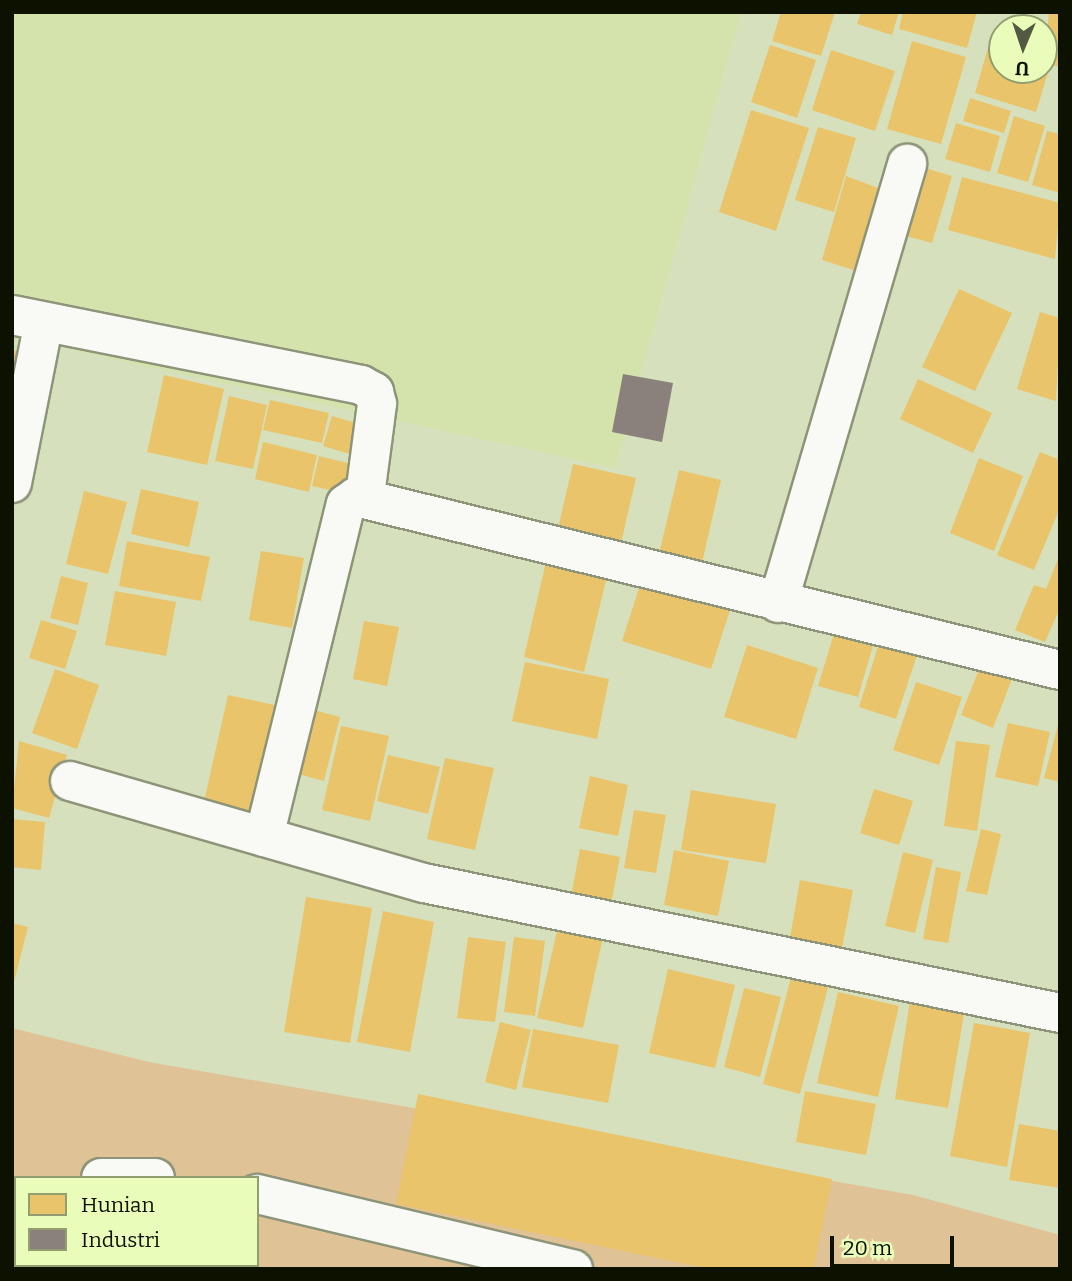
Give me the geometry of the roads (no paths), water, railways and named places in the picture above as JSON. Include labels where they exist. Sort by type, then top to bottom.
[{"type":"street","points":[[778,603],[907,164]]},
{"type":"street","points":[[12,482],[28,319],[361,385],[374,392],[377,404],[365,495]]},
{"type":"street","points":[[264,837],[346,504],[365,495],[778,603],[1060,670]]},
{"type":"street","points":[[70,781],[437,886],[1060,1013]]},
{"type":"street","points":[[259,1194],[573,1269]]}]
